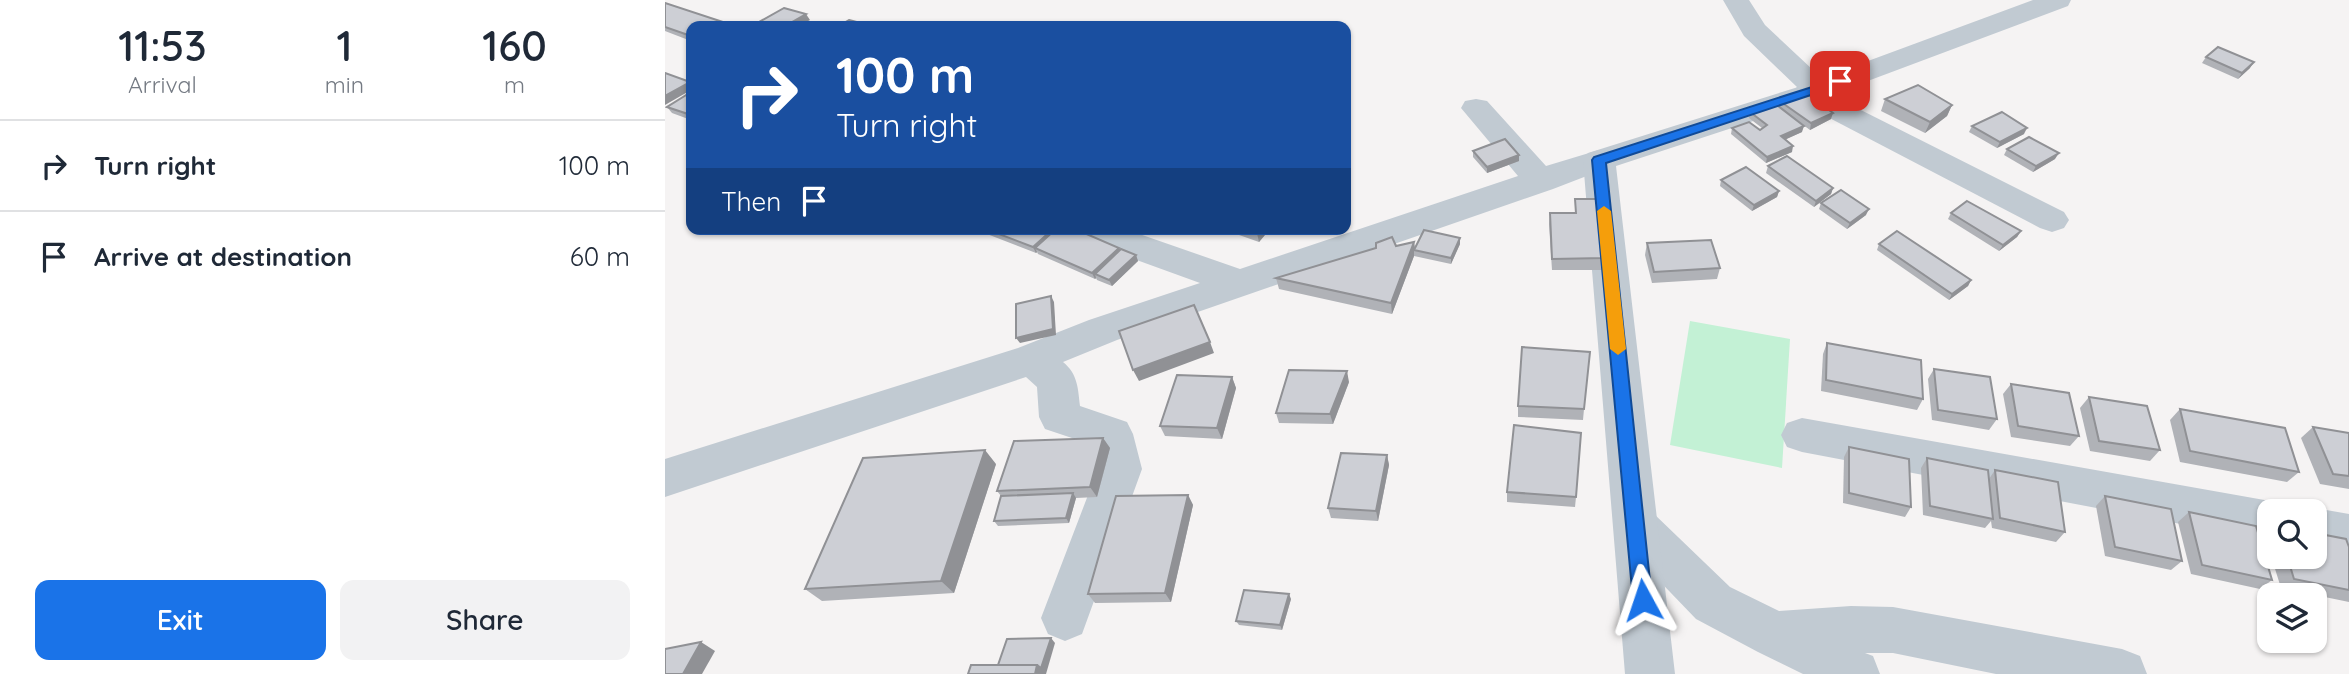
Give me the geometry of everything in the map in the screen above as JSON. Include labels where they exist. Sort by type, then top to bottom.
[{"type":"street","points":[[1736,0],[1754,30],[1811,92],[2052,220]]},
{"type":"street","points":[[665,478],[1032,359],[1103,330],[1239,283],[1599,160],[1811,92],[2058,0]]},
{"type":"street","points":[[1476,108],[1541,181]]},
{"type":"street","points":[[1599,160],[1650,674]]},
{"type":"street","points":[[1105,235],[1239,283]]},
{"type":"street","points":[[1032,359],[1057,380],[1060,417],[1112,434],[1120,469],[1065,618]]},
{"type":"street","points":[[1802,435],[2257,519]]},
{"type":"street","points":[[1636,526],[1713,603],[1855,674]]},
{"type":"street","points":[[2327,530],[2349,534]]},
{"type":"street","points":[[1775,635],[1851,629],[1893,630],[2122,674]]},
{"type":"green space","points":[[1690,321],[1790,339],[1782,468],[1670,445]]},
{"type":"building","points":[[665,3],[720,21],[686,21],[686,34],[665,27]]},
{"type":"building","points":[[784,8],[806,14],[794,21],[761,21]]},
{"type":"building","points":[[2218,47],[2254,62],[2242,73],[2206,57]]},
{"type":"building","points":[[665,73],[686,81],[686,84],[665,96]]},
{"type":"building","points":[[1918,85],[1952,105],[1930,122],[1885,99]]},
{"type":"building","points":[[1804,91],[1833,113],[1811,123],[1781,102]]},
{"type":"building","points":[[686,95],[686,113],[667,107]]},
{"type":"building","points":[[1773,102],[1804,126],[1781,136],[1793,146],[1767,157],[1732,128],[1749,122],[1760,130],[1767,125],[1750,112]]},
{"type":"building","points":[[2002,112],[2027,128],[2000,142],[1972,126]]},
{"type":"building","points":[[2029,137],[2059,153],[2036,166],[2007,149]]},
{"type":"building","points":[[1505,139],[1519,155],[1487,167],[1473,151]]},
{"type":"building","points":[[1787,156],[1833,188],[1816,201],[1768,166]]},
{"type":"building","points":[[1746,167],[1779,191],[1754,205],[1721,180]]},
{"type":"building","points":[[1841,190],[1869,209],[1850,223],[1821,203]]},
{"type":"building","points":[[1575,199],[1598,199],[1604,258],[1552,259],[1550,213],[1576,213]]},
{"type":"building","points":[[1967,201],[2021,231],[2003,245],[1951,213]]},
{"type":"building","points":[[1424,230],[1460,238],[1451,258],[1414,250]]},
{"type":"building","points":[[1897,231],[1971,280],[1952,294],[1879,244]]},
{"type":"building","points":[[1002,235],[1046,235],[1033,247]]},
{"type":"building","points":[[1049,235],[1089,235],[1119,248],[1092,273],[1035,248]]},
{"type":"building","points":[[1392,237],[1396,246],[1414,242],[1391,303],[1276,278],[1376,248],[1376,243]]},
{"type":"building","points":[[1711,240],[1720,268],[1654,272],[1647,243]]},
{"type":"building","points":[[1121,249],[1136,255],[1109,280],[1095,274]]},
{"type":"building","points":[[1051,296],[1053,329],[1016,338],[1016,304]]},
{"type":"building","points":[[1194,305],[1210,342],[1133,370],[1119,331]]},
{"type":"building","points":[[1827,343],[1921,360],[1923,399],[1826,380]]},
{"type":"building","points":[[1522,347],[1590,352],[1584,409],[1518,406]]},
{"type":"building","points":[[1934,369],[1990,377],[1997,419],[1938,410]]},
{"type":"building","points":[[1289,370],[1347,371],[1330,414],[1276,413]]},
{"type":"building","points":[[1177,375],[1232,377],[1217,428],[1160,426]]},
{"type":"building","points":[[2011,384],[2069,393],[2079,436],[2018,426]]},
{"type":"building","points":[[2089,397],[2147,406],[2160,450],[2099,441]]},
{"type":"building","points":[[2180,409],[2285,428],[2299,472],[2190,451]]},
{"type":"building","points":[[1514,425],[1581,433],[1576,497],[1507,492]]},
{"type":"building","points":[[2313,427],[2349,433],[2349,476],[2333,474]]},
{"type":"building","points":[[1103,438],[1090,487],[997,491],[1014,441]]},
{"type":"building","points":[[1849,447],[1909,459],[1911,507],[1849,493]]},
{"type":"building","points":[[985,450],[941,581],[805,589],[863,458]]},
{"type":"building","points":[[1341,453],[1387,455],[1376,511],[1328,508]]},
{"type":"building","points":[[1927,458],[1988,470],[1993,519],[1930,506]]},
{"type":"building","points":[[1995,470],[2058,482],[2065,532],[2000,518]]},
{"type":"building","points":[[1073,493],[1066,518],[994,521],[1001,496]]},
{"type":"building","points":[[1188,495],[1165,593],[1088,594],[1116,496]]},
{"type":"building","points":[[2105,496],[2171,509],[2182,561],[2115,547]]},
{"type":"building","points":[[2189,512],[2256,526],[2257,569],[2269,569],[2272,580],[2202,565]]},
{"type":"building","points":[[2327,535],[2346,539],[2349,547],[2349,590],[2327,586],[2327,583],[2294,579],[2291,569],[2327,569]]},
{"type":"building","points":[[1244,590],[1289,594],[1280,625],[1236,621]]},
{"type":"building","points":[[1051,638],[1041,668],[1037,665],[998,665],[1007,639]]},
{"type":"building","points":[[701,642],[683,674],[665,674],[665,649]]},
{"type":"building","points":[[971,665],[1037,665],[1035,674],[968,674]]},
{"type":"slow traffic","points":[[1604,211],[1618,349]]},
{"type":"route","points":[[1643,600],[1599,160],[1840,81]]}]
